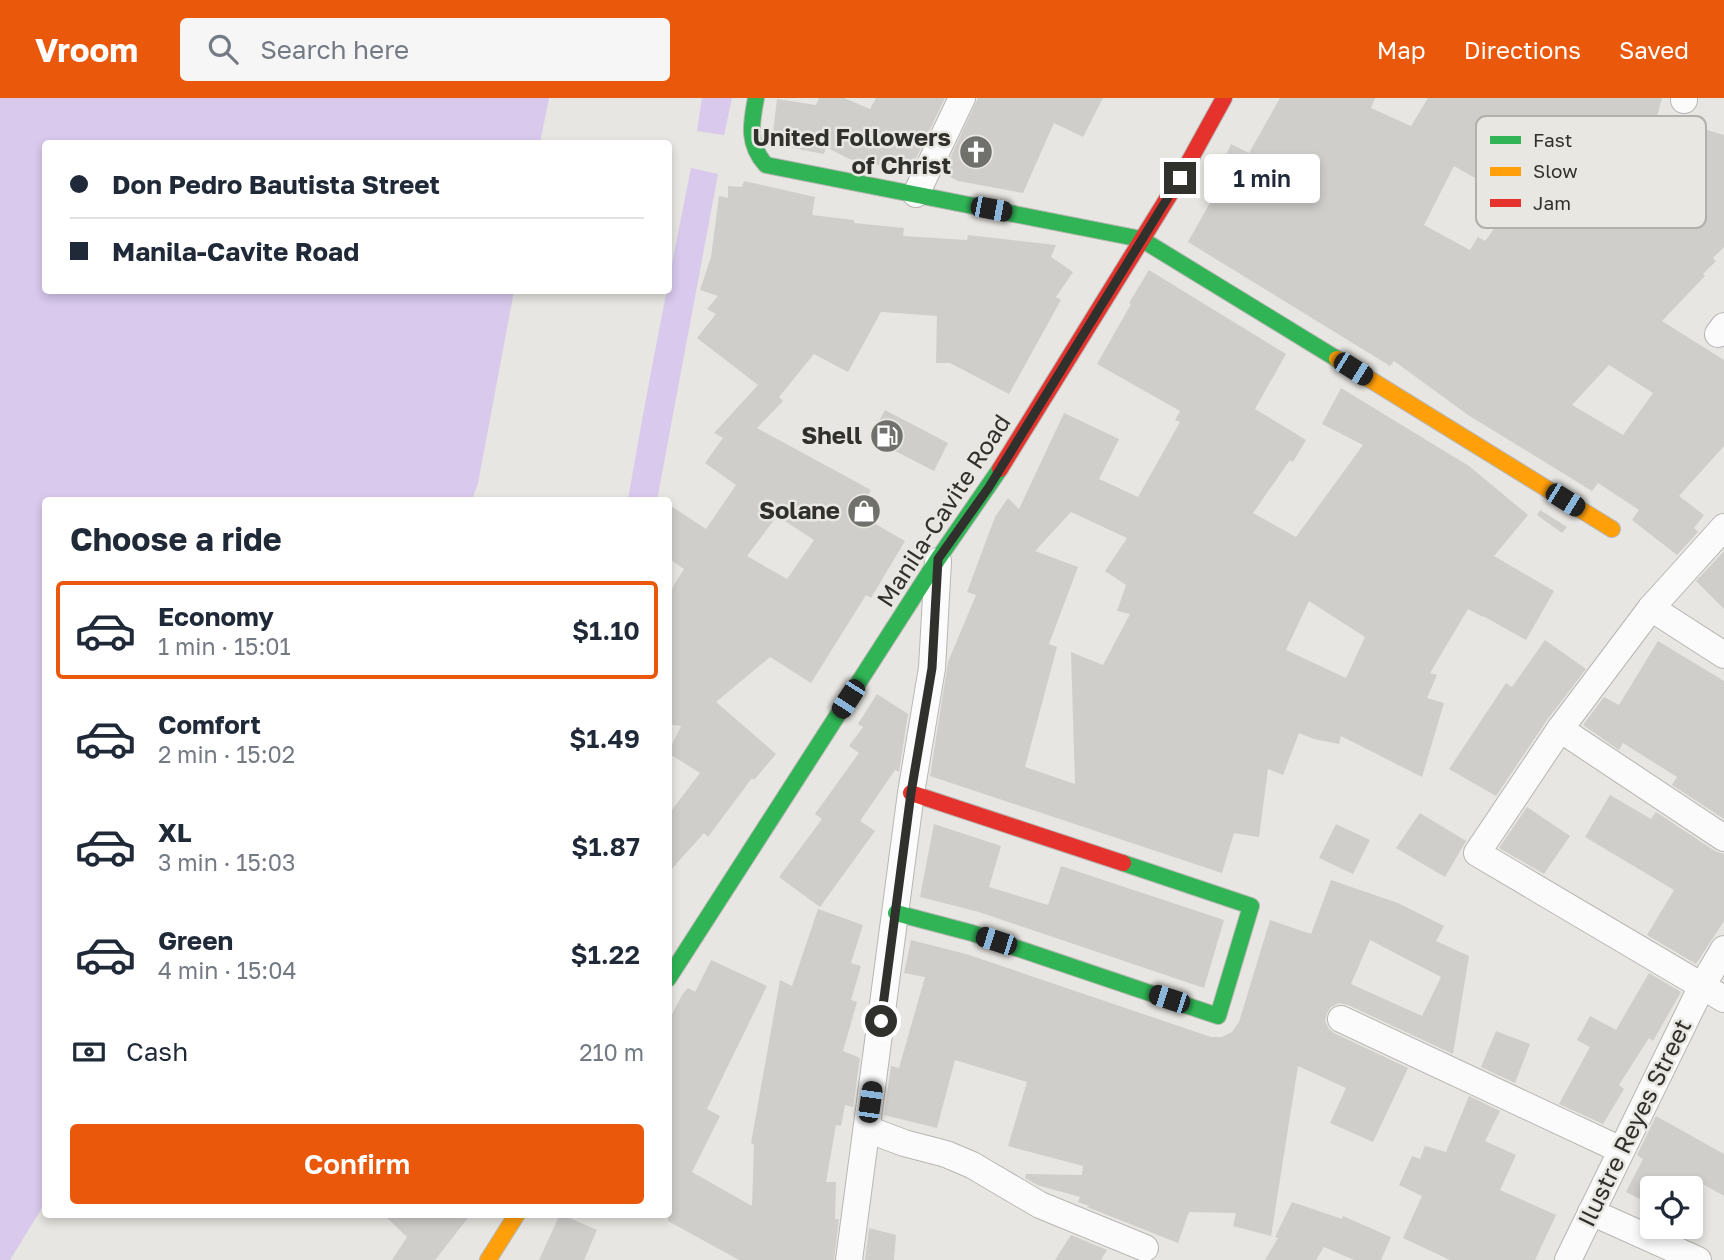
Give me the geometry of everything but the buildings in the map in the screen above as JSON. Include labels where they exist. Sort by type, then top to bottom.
[{"type":"street","points":[[756,98],[749,133],[755,155],[766,165],[1141,239],[1612,529]]},
{"type":"street","points":[[916,194],[962,98]]},
{"type":"street","name":"Manila-Cavite Road","points":[[672,973],[938,559],[989,487],[1180,178],[1224,98]]},
{"type":"street","points":[[1713,993],[1477,853],[1560,729],[1651,608],[1724,527]]},
{"type":"street","points":[[849,1260],[911,793],[932,668],[938,559]]},
{"type":"street","points":[[1651,608],[1724,655]]},
{"type":"street","points":[[1560,729],[1724,838]]},
{"type":"street","points":[[896,913],[972,933],[1218,1016],[1251,906],[911,793]]},
{"type":"street","name":"Ilustre Reyes Street","points":[[1568,1260],[1621,1150],[1713,993],[1724,949]]},
{"type":"street","points":[[1340,1019],[1621,1150]]},
{"type":"street","points":[[867,1129],[904,1143],[946,1154],[1040,1205],[1145,1248]]},
{"type":"street","points":[[1591,1212],[1698,1260]]},
{"type":"street","points":[[488,1260],[514,1218]]},
{"type":"shaded area","points":[[0,98],[549,98],[541,140],[42,140],[42,294],[513,294],[478,483],[473,497],[42,497],[42,1208],[10,1260],[0,1260]]},
{"type":"shaded area","points":[[702,98],[732,98],[724,135],[697,131]]},
{"type":"shaded area","points":[[691,168],[718,174],[658,497],[629,497],[666,294],[672,294],[672,264]]},
{"type":"traffic: fast","points":[[756,98],[752,125],[753,141],[766,165],[1141,239],[1337,359]]},
{"type":"traffic: fast","points":[[672,973],[938,559],[1000,469]]},
{"type":"traffic: fast","points":[[896,913],[972,933],[1218,1016],[1251,906],[1123,863]]},
{"type":"traffic: slow","points":[[1337,359],[1612,529]]},
{"type":"traffic: slow","points":[[488,1260],[514,1218]]},
{"type":"traffic: jam","points":[[1000,469],[1180,178],[1224,98]]},
{"type":"traffic: jam","points":[[911,793],[1123,863]]},
{"type":"place","name":"United Followers of Christ","points":[[976,152]]},
{"type":"place","name":"Shell","points":[[887,436]]},
{"type":"place","name":"Solane","points":[[864,511]]},
{"type":"route","points":[[881,1021],[919,737],[932,668],[938,559],[989,487],[1180,178]]}]
